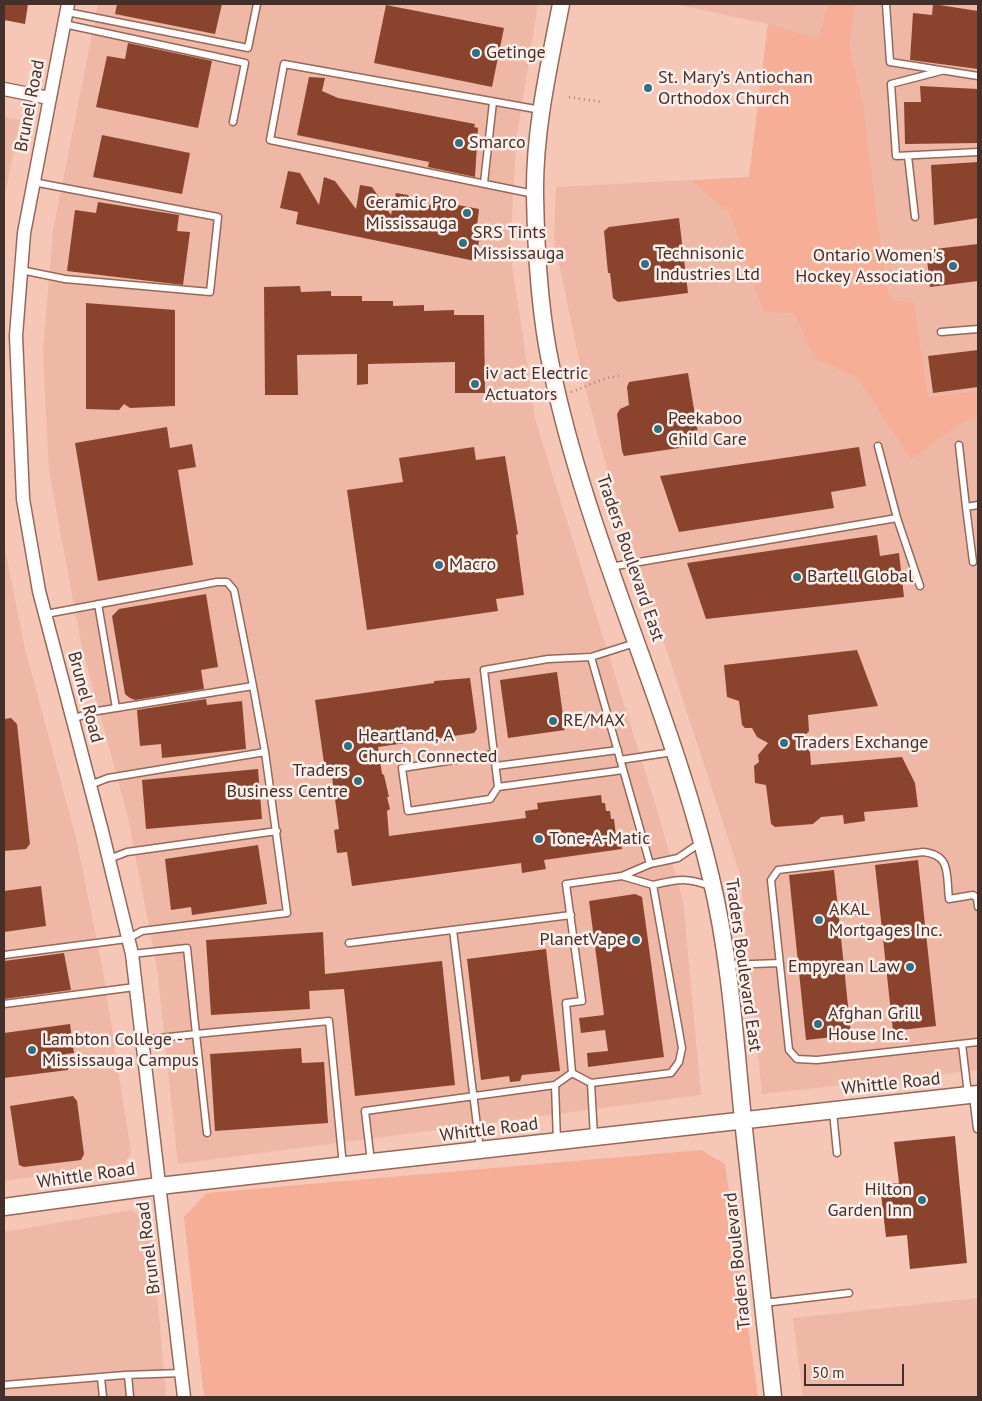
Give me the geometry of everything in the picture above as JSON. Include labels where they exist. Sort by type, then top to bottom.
[{"type":"street","name":"Traders Boulevard East","points":[[561,4],[542,110],[535,194],[542,312],[558,396],[576,461],[610,567],[638,642],[674,752],[713,888],[726,966],[743,1120]]},
{"type":"street","name":"Brunel Road","points":[[66,13],[24,234],[16,336],[23,499],[46,614],[132,954],[184,1397]]},
{"type":"street","points":[[4,88],[49,98]]},
{"type":"street","name":"Whittle Road","points":[[4,1207],[159,1186],[480,1152],[743,1120],[973,1095]]},
{"type":"street","name":"Traders Boulevard","points":[[743,1120],[773,1397]]},
{"type":"lane","points":[[66,13],[248,48],[257,4]]},
{"type":"lane","points":[[886,4],[890,62],[978,76]]},
{"type":"lane","points":[[66,13],[245,63],[233,122]]},
{"type":"lane","points":[[535,194],[270,140],[284,64],[542,110]]},
{"type":"lane","points":[[941,71],[891,84],[896,156],[978,152]]},
{"type":"lane","points":[[484,183],[493,102]]},
{"type":"lane","points":[[908,156],[915,217]]},
{"type":"lane","points":[[21,270],[65,279],[210,292],[218,217],[33,182]]},
{"type":"lane","points":[[941,332],[978,329]]},
{"type":"lane","points":[[959,445],[973,562]]},
{"type":"lane","points":[[878,446],[897,518],[920,586]]},
{"type":"lane","points":[[966,507],[978,505]]},
{"type":"lane","points":[[610,567],[897,518]]},
{"type":"lane","points":[[4,955],[127,939],[142,931],[287,913],[265,752],[234,590],[228,582],[217,582],[46,614]]},
{"type":"lane","points":[[98,604],[116,708]]},
{"type":"lane","points":[[494,754],[402,768],[408,811],[490,799],[498,787],[484,670],[548,659],[591,657],[638,642]]},
{"type":"lane","points":[[591,657],[650,864]]},
{"type":"lane","points":[[73,719],[91,712],[253,686]]},
{"type":"lane","points":[[496,766],[618,750]]},
{"type":"lane","points":[[90,785],[108,778],[265,752]]},
{"type":"lane","points":[[620,760],[674,752]]},
{"type":"lane","points":[[498,787],[623,770]]},
{"type":"lane","points":[[109,859],[127,852],[277,831]]},
{"type":"lane","points":[[572,1073],[566,1002],[582,1001],[566,884],[622,876],[650,864],[678,858],[701,842]]},
{"type":"lane","points":[[978,907],[977,898],[973,895],[949,899],[945,862],[937,854],[923,852],[778,870],[771,880],[790,1050],[797,1059],[817,1060],[978,1042]]},
{"type":"lane","points":[[622,876],[653,885],[687,879],[713,888]]},
{"type":"lane","points":[[572,1073],[591,1083],[671,1073],[679,1062],[682,1048],[653,885]]},
{"type":"lane","points":[[349,943],[571,915]]},
{"type":"lane","points":[[453,930],[480,1152]]},
{"type":"lane","points":[[132,954],[187,948],[207,1133]]},
{"type":"lane","points":[[726,966],[780,963]]},
{"type":"lane","points":[[4,1004],[135,987]]},
{"type":"lane","points":[[142,1040],[329,1022],[344,1167]]},
{"type":"lane","points":[[962,1044],[973,1095],[977,1129]]},
{"type":"lane","points":[[371,1164],[365,1111],[555,1085],[572,1073]]},
{"type":"lane","points":[[591,1083],[594,1138]]},
{"type":"lane","points":[[555,1085],[557,1142]]},
{"type":"lane","points":[[833,1110],[837,1153]]},
{"type":"lane","points":[[763,1303],[849,1293]]},
{"type":"lane","points":[[4,1385],[128,1375],[182,1373]]},
{"type":"lane","points":[[128,1375],[130,1397]]},
{"type":"lane","points":[[101,1378],[103,1397]]},
{"type":"path","points":[[569,97],[602,102]]},
{"type":"path","points":[[558,396],[590,386],[602,378],[619,376]]},
{"type":"shaded area","points":[[98,4],[538,4],[516,141],[510,251],[535,419],[657,810],[683,900],[701,1095],[178,1164],[157,968],[128,817],[82,648],[49,471],[43,351],[53,231]]},
{"type":"shaded area","points":[[675,4],[978,4],[978,1070],[762,1094],[740,875],[604,458],[583,379],[554,239],[556,187],[749,177],[768,24]]},
{"type":"shaded area","points":[[829,4],[855,4],[849,45],[863,106],[879,235],[890,300],[914,303],[928,398],[978,391],[978,418],[967,419],[911,459],[858,378],[815,358],[794,313],[764,312],[730,213],[692,181],[749,177],[768,24],[818,39]]},
{"type":"shaded area","points":[[4,117],[20,120],[4,200]]},
{"type":"shaded area","points":[[4,544],[25,649],[76,838],[103,971],[131,1153],[124,1164],[4,1181]]},
{"type":"shaded area","points":[[701,1150],[725,1164],[758,1397],[204,1397],[184,1217],[207,1193]]},
{"type":"shaded area","points":[[132,1210],[151,1225],[166,1397],[4,1397],[4,1232]]},
{"type":"shaded area","points":[[978,1298],[978,1397],[803,1397],[793,1318]]},
{"type":"building","points":[[4,4],[28,4],[25,24],[4,20]]},
{"type":"building","points":[[117,4],[222,4],[215,34],[115,14]]},
{"type":"building","points":[[933,4],[978,11],[978,69],[910,60],[913,13],[932,15]]},
{"type":"building","points":[[386,5],[504,28],[492,87],[374,63]]},
{"type":"building","points":[[128,43],[212,61],[198,128],[96,107],[107,56],[125,59]]},
{"type":"building","points":[[309,77],[325,78],[322,91],[338,98],[475,124],[474,127],[478,128],[475,177],[428,167],[429,162],[297,135]]},
{"type":"building","points":[[920,86],[978,89],[978,143],[905,144],[904,102],[921,102]]},
{"type":"building","points":[[102,135],[190,153],[182,194],[93,177]]},
{"type":"building","points":[[978,162],[978,218],[934,225],[931,165]]},
{"type":"building","points":[[288,171],[300,173],[319,205],[324,177],[335,181],[356,209],[360,185],[372,187],[391,215],[396,193],[408,195],[418,211],[437,201],[479,209],[476,235],[480,236],[475,261],[296,224],[298,212],[280,208]]},
{"type":"building","points":[[98,202],[179,215],[177,231],[190,232],[183,285],[67,271],[75,210],[96,213]]},
{"type":"building","name":"Technisonic Industries Ltd","points":[[679,218],[688,293],[618,302],[613,298],[610,273],[608,273],[604,231],[609,227]]},
{"type":"building","name":"Ontario Women's Hockey Association","points":[[978,244],[978,281],[930,287],[926,250]]},
{"type":"building","points":[[300,286],[301,292],[331,291],[331,296],[362,296],[362,301],[393,301],[393,306],[424,305],[424,311],[454,310],[454,315],[484,315],[485,393],[455,393],[455,362],[368,364],[368,384],[357,385],[357,354],[297,355],[298,395],[265,395],[264,287]]},
{"type":"building","points":[[86,303],[175,310],[175,406],[130,408],[124,404],[119,410],[86,409]]},
{"type":"building","points":[[978,350],[978,387],[933,393],[928,356]]},
{"type":"building","name":"Peekaboo Child Care","points":[[688,373],[700,445],[624,456],[617,414],[620,409],[629,405],[627,387],[629,382]]},
{"type":"building","points":[[167,427],[170,448],[192,444],[196,467],[178,470],[193,565],[98,581],[75,443]]},
{"type":"building","name":"Macro","points":[[474,447],[476,460],[505,456],[518,534],[516,535],[524,595],[496,599],[498,611],[367,630],[347,490],[403,482],[399,458]]},
{"type":"building","points":[[859,447],[866,486],[831,492],[834,508],[679,532],[660,476]]},
{"type":"building","name":"Bartell Global","points":[[877,535],[880,556],[899,553],[904,597],[706,619],[687,563]]},
{"type":"building","points":[[206,594],[218,667],[201,670],[204,689],[135,700],[130,698],[125,694],[112,616],[119,609]]},
{"type":"building","name":"Traders Exchange","points":[[857,650],[878,706],[808,715],[809,731],[800,741],[810,752],[811,765],[902,757],[915,783],[918,807],[864,812],[865,821],[844,824],[843,815],[821,817],[813,824],[775,827],[771,824],[766,785],[755,783],[754,766],[759,762],[758,755],[768,743],[757,737],[752,728],[745,728],[742,725],[739,701],[727,697],[724,665]]},
{"type":"building","points":[[557,672],[565,730],[508,738],[500,680]]},
{"type":"building","name":"Traders Business Centre","points":[[470,678],[477,729],[474,733],[378,747],[382,774],[384,775],[389,797],[387,797],[390,809],[387,811],[389,836],[526,818],[525,811],[538,809],[537,803],[601,795],[606,811],[610,811],[611,819],[614,819],[616,836],[620,836],[622,849],[544,860],[546,869],[522,873],[521,863],[352,886],[347,852],[337,853],[334,830],[339,829],[331,769],[325,770],[315,700],[434,683],[434,681]]},
{"type":"building","points":[[206,699],[207,705],[242,701],[246,749],[162,758],[161,744],[140,746],[137,710]]},
{"type":"building","points":[[11,718],[17,724],[30,844],[26,849],[4,851],[4,719]]},
{"type":"building","points":[[258,769],[262,819],[146,829],[142,780]]},
{"type":"building","points":[[258,845],[267,904],[192,915],[191,907],[171,910],[165,859]]},
{"type":"building","points":[[918,860],[936,1026],[893,1031],[875,865]]},
{"type":"building","points":[[834,870],[851,1035],[806,1040],[789,875]]},
{"type":"building","points":[[41,886],[46,926],[4,932],[4,891]]},
{"type":"building","points":[[635,894],[642,897],[664,1057],[588,1067],[587,1053],[608,1051],[605,1030],[581,1033],[579,1018],[604,1015],[589,901]]},
{"type":"building","points":[[323,932],[325,974],[442,961],[455,1085],[355,1096],[344,989],[309,991],[310,1009],[211,1015],[206,940]]},
{"type":"building","points":[[546,949],[560,1071],[522,1075],[520,1081],[510,1082],[509,1076],[481,1080],[467,959]]},
{"type":"building","points":[[64,953],[71,990],[4,999],[4,961]]},
{"type":"building","points":[[70,1024],[74,1053],[66,1054],[68,1070],[4,1078],[4,1033]]},
{"type":"building","points":[[301,1048],[302,1063],[324,1062],[328,1123],[215,1131],[210,1054]]},
{"type":"building","points":[[73,1096],[77,1101],[84,1154],[81,1160],[24,1167],[19,1165],[10,1106]]},
{"type":"building","name":"Hilton Garden Inn","points":[[955,1136],[967,1263],[910,1269],[907,1235],[886,1237],[880,1185],[899,1183],[894,1142]]},
{"type":"place","name":"Getinge","points":[[476,53]]},
{"type":"place","name":"St. Mary’s Antiochan Orthodox Church","points":[[648,88]]},
{"type":"place","name":"Smarco","points":[[459,143]]},
{"type":"place","name":"Ceramic Pro Mississauga","points":[[467,213]]},
{"type":"place","name":"SRS Tints Mississauga","points":[[463,243]]},
{"type":"place","name":"Technisonic Industries Ltd","points":[[645,264]]},
{"type":"place","name":"Ontario Women's Hockey Association","points":[[953,266]]},
{"type":"place","name":"iv act Electric Actuators","points":[[475,384]]},
{"type":"place","name":"Peekaboo Child Care","points":[[658,429]]},
{"type":"place","name":"Macro","points":[[439,565]]},
{"type":"place","name":"Bartell Global","points":[[797,577]]},
{"type":"place","name":"RE/MAX","points":[[553,721]]},
{"type":"place","name":"Traders Exchange","points":[[784,743]]},
{"type":"place","name":"Heartland, A Church Connected","points":[[348,746]]},
{"type":"place","name":"Traders Business Centre","points":[[358,781]]},
{"type":"place","name":"Tone-A-Matic","points":[[539,839]]},
{"type":"place","name":"AKAL Mortgages Inc.","points":[[819,920]]},
{"type":"place","name":"PlanetVape","points":[[636,940]]},
{"type":"place","name":"Empyrean Law","points":[[910,967]]},
{"type":"place","name":"Afghan Grill House Inc.","points":[[818,1024]]},
{"type":"place","name":"Lambton College - Mississauga Campus","points":[[32,1050]]},
{"type":"place","name":"Hilton Garden Inn","points":[[922,1200]]}]
